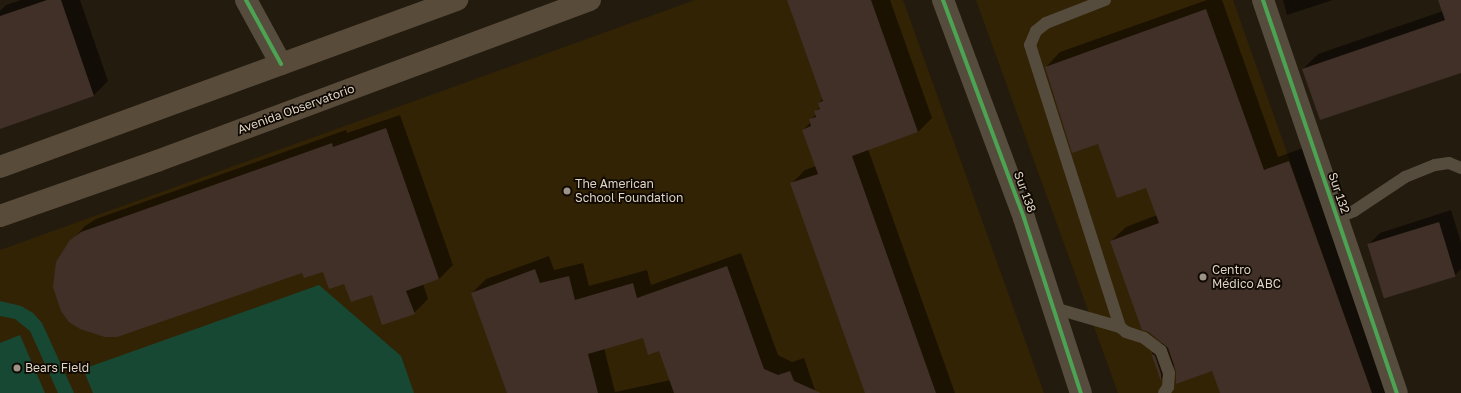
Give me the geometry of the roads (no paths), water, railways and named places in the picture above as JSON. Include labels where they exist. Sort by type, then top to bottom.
[{"type":"main road","points":[[0,167],[457,0]]},
{"type":"main road","name":"Avenida Observatorio","points":[[0,216],[156,161],[590,0]]},
{"type":"street","points":[[246,0],[281,64]]},
{"type":"street","name":"Sur 138","points":[[943,0],[1024,218],[1082,393]]},
{"type":"street","name":"Sur 132","points":[[1263,0],[1397,393]]},
{"type":"lane","points":[[1105,0],[1046,22],[1036,31],[1030,45],[1120,327]]},
{"type":"lane","points":[[1337,218],[1354,211],[1405,177],[1442,163],[1449,163],[1461,168]]},
{"type":"lane","points":[[1054,308],[1120,327],[1126,332],[1144,338],[1161,351],[1169,373],[1168,387],[1164,393]]},
{"type":"place","name":"The American School Foundation","points":[[567,191]]},
{"type":"place","name":"Centro Médico ABC","points":[[1203,277]]},
{"type":"place","name":"Bears Field","points":[[17,368]]}]
